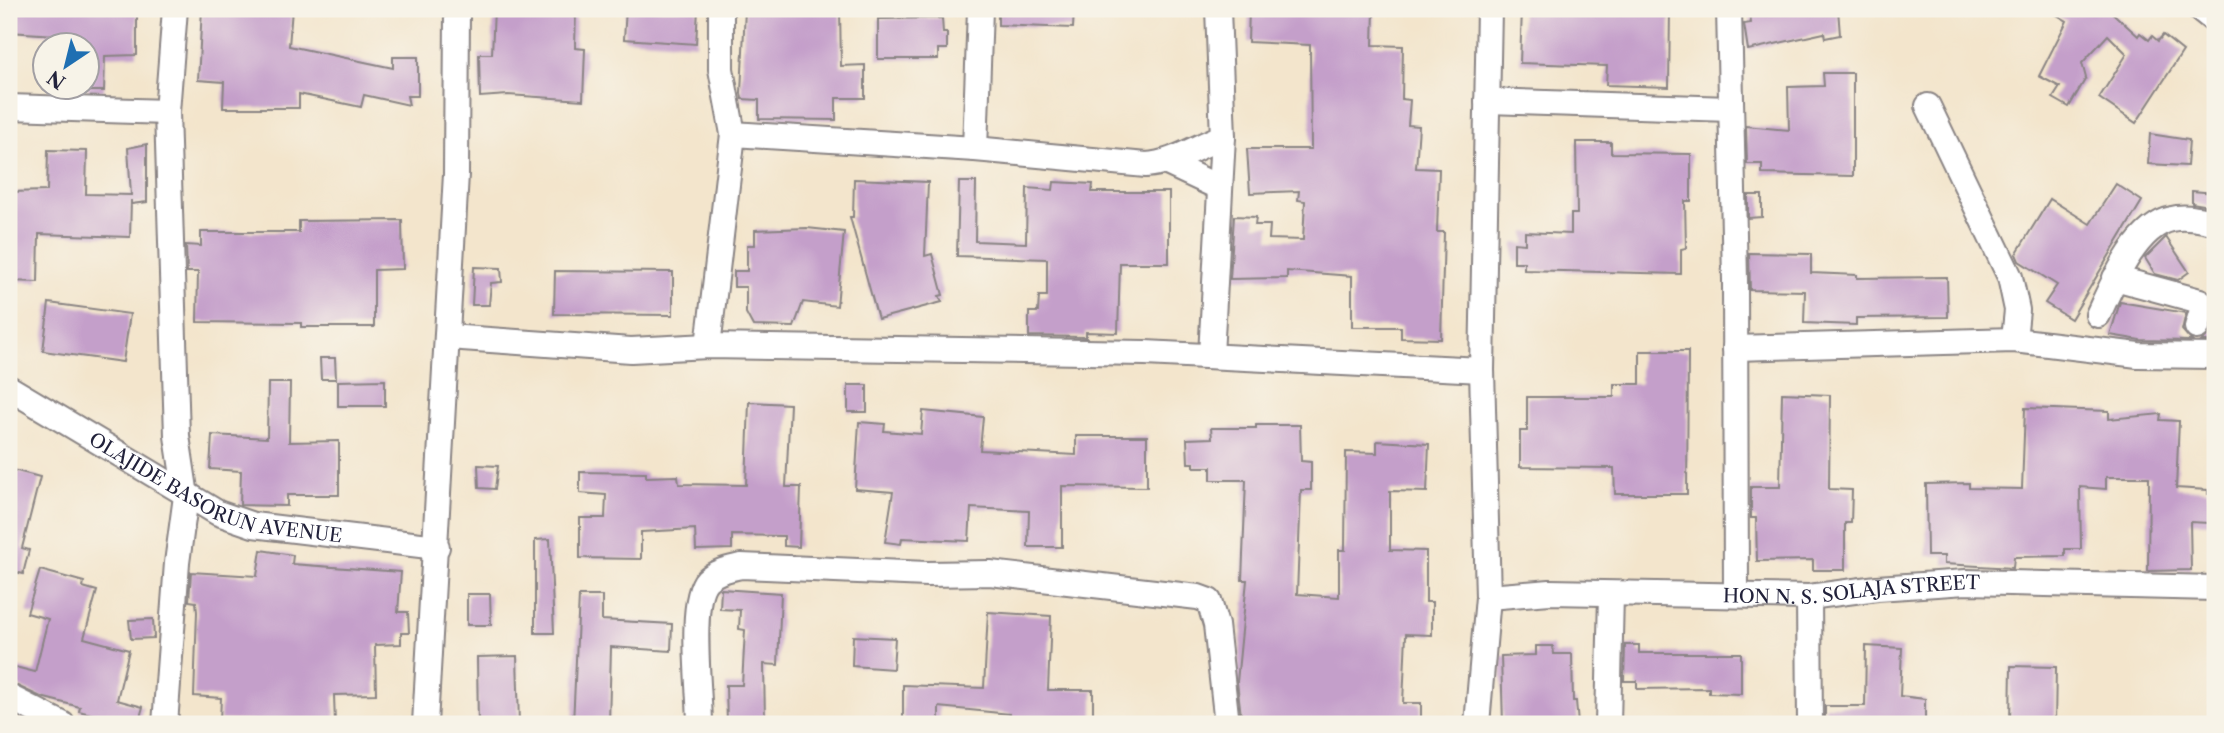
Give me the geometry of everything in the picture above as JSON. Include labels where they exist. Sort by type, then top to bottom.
[{"type":"street","points":[[165,724],[177,563],[186,496],[177,436],[167,112],[175,9]]},
{"type":"street","points":[[425,724],[456,174],[457,9]]},
{"type":"street","points":[[708,346],[733,134],[721,69],[721,9]]},
{"type":"street","points":[[975,149],[980,9]]},
{"type":"street","points":[[1211,355],[1223,137],[1218,9]]},
{"type":"street","points":[[1478,724],[1488,597],[1482,370],[1489,9]]},
{"type":"street","points":[[1729,9],[1735,348],[1735,594]]},
{"type":"street","points":[[2200,9],[2215,21]]},
{"type":"street","points":[[1487,101],[1730,109]]},
{"type":"street","points":[[1928,106],[2010,277],[2017,310],[2014,340]]},
{"type":"street","points":[[9,107],[167,112]]},
{"type":"street","points":[[733,134],[975,149],[1146,165],[1167,163],[1200,145],[1223,137]]},
{"type":"street","points":[[1167,163],[1220,188]]},
{"type":"street","points":[[2098,315],[2121,265],[2142,238],[2169,219],[2215,222]]},
{"type":"street","points":[[2115,278],[2200,301],[2203,307],[2197,327]]},
{"type":"street","points":[[448,337],[631,350],[708,346],[1211,355],[1482,370]]},
{"type":"street","points":[[1735,348],[2014,340],[2138,355],[2215,356]]},
{"type":"street","name":"OLAJIDE BASORUN AVENUE","points":[[9,388],[218,513],[253,525],[437,547]]},
{"type":"street","points":[[700,724],[697,606],[706,581],[721,570],[741,566],[913,574],[990,573],[1198,597],[1209,601],[1216,625],[1227,724]]},
{"type":"street","name":"HON N. S. SOLAJA STREET","points":[[1488,597],[1550,593],[1809,597],[1877,588],[1966,582],[2215,589]]},
{"type":"street","points":[[1608,724],[1611,594]]},
{"type":"street","points":[[1809,597],[1810,724]]},
{"type":"street","points":[[9,697],[62,724]]},
{"type":"building","points":[[11,9],[137,9],[137,55],[105,56],[102,91],[102,32],[9,32]]},
{"type":"building","points":[[202,9],[292,9],[289,46],[393,68],[393,57],[418,57],[418,96],[407,96],[409,105],[364,95],[361,107],[299,94],[299,108],[223,108],[224,82],[198,80]]},
{"type":"building","points":[[494,9],[576,9],[575,48],[585,49],[583,100],[508,95],[480,97],[479,54],[492,54]]},
{"type":"building","points":[[626,9],[698,9],[696,44],[624,39]]},
{"type":"building","points":[[745,9],[840,9],[841,66],[865,65],[865,98],[836,98],[836,120],[759,119],[759,100],[742,99],[741,93]]},
{"type":"building","points":[[998,9],[1074,9],[1073,28],[998,25]]},
{"type":"building","points":[[1249,9],[1374,9],[1373,45],[1403,46],[1402,99],[1410,100],[1408,125],[1419,126],[1416,168],[1439,169],[1437,232],[1444,232],[1441,339],[1401,338],[1401,327],[1352,327],[1352,276],[1287,271],[1287,278],[1230,279],[1234,216],[1256,217],[1255,225],[1270,225],[1269,239],[1303,240],[1305,201],[1298,200],[1299,191],[1250,193],[1247,149],[1311,149],[1310,45],[1248,42]]},
{"type":"building","points":[[1522,9],[1670,9],[1669,87],[1606,85],[1607,66],[1520,63]]},
{"type":"building","points":[[1749,9],[1838,9],[1840,35],[1825,38],[1824,33],[1748,50],[1744,24],[1751,23]]},
{"type":"building","points":[[2047,9],[2108,9],[2138,36],[2140,33],[2149,40],[2152,36],[2158,41],[2163,35],[2183,51],[2136,123],[2099,98],[2127,54],[2108,35],[2082,63],[2086,78],[2069,107],[2053,98],[2060,87],[2039,76],[2067,21]]},
{"type":"building","points":[[942,18],[943,33],[947,33],[947,49],[938,49],[938,59],[878,59],[878,19]]},
{"type":"building","points":[[1823,73],[1853,73],[1853,176],[1762,174],[1762,164],[1747,164],[1746,126],[1789,130],[1788,87],[1824,86]]},
{"type":"building","points":[[2150,134],[2189,140],[2187,166],[2148,164]]},
{"type":"building","points":[[1576,142],[1611,142],[1611,153],[1691,154],[1691,201],[1685,201],[1686,248],[1681,249],[1681,274],[1524,270],[1524,262],[1514,262],[1514,243],[1525,244],[1525,232],[1571,234],[1571,214],[1577,214]]},
{"type":"building","points":[[147,144],[147,202],[131,204],[131,200],[130,237],[39,234],[38,282],[9,281],[9,192],[47,191],[48,150],[87,151],[86,194],[131,195],[128,148]]},
{"type":"building","points":[[854,179],[928,182],[925,256],[932,254],[943,295],[939,296],[942,302],[878,319],[850,217],[853,217]]},
{"type":"building","points":[[959,182],[976,182],[975,241],[1026,243],[1027,188],[1053,190],[1054,182],[1093,184],[1092,192],[1169,192],[1169,263],[1120,263],[1118,333],[1086,332],[1086,337],[1029,336],[1029,312],[1038,312],[1039,296],[1047,296],[1047,259],[957,256]]},
{"type":"building","points":[[2116,184],[2142,201],[2071,319],[2045,303],[2057,285],[2019,261],[2016,254],[2050,199],[2090,224]]},
{"type":"building","points":[[2192,191],[2215,193],[2215,207],[2192,203]]},
{"type":"building","points":[[1748,195],[1762,195],[1762,217],[1748,218]]},
{"type":"building","points":[[402,220],[403,269],[374,270],[374,327],[197,322],[198,272],[187,272],[186,245],[201,246],[201,232],[299,232],[299,221]]},
{"type":"building","points":[[807,228],[844,232],[837,306],[803,302],[794,327],[753,326],[746,313],[746,287],[734,287],[734,271],[747,271],[747,245],[755,245],[755,230]]},
{"type":"building","points":[[2166,237],[2189,272],[2178,280],[2155,274],[2145,258]]},
{"type":"building","points":[[1749,253],[1811,254],[1811,273],[1857,275],[1857,278],[1947,277],[1948,317],[1856,318],[1856,325],[1804,323],[1805,291],[1750,290]]},
{"type":"building","points":[[474,267],[501,268],[502,282],[491,283],[489,305],[472,305]]},
{"type":"building","points":[[555,271],[673,272],[673,315],[554,314]]},
{"type":"building","points":[[2120,302],[2186,313],[2182,330],[2192,341],[2140,340],[2110,335]]},
{"type":"building","points":[[49,303],[130,314],[123,362],[43,351]]},
{"type":"building","points":[[2215,318],[2215,341],[2202,341],[2211,332]]},
{"type":"building","points":[[1640,351],[1688,351],[1687,494],[1615,494],[1614,468],[1520,467],[1520,431],[1527,431],[1527,397],[1614,397],[1614,384],[1640,384]]},
{"type":"building","points":[[320,358],[335,358],[336,379],[321,379]]},
{"type":"building","points":[[385,380],[385,406],[338,406],[338,381]]},
{"type":"building","points":[[268,383],[290,383],[289,442],[339,441],[339,495],[287,495],[287,506],[240,505],[241,471],[210,469],[212,435],[267,438]]},
{"type":"building","points":[[848,385],[867,385],[867,412],[848,412]]},
{"type":"building","points":[[1782,393],[1830,395],[1829,489],[1852,490],[1851,523],[1845,523],[1845,570],[1813,570],[1813,560],[1757,561],[1756,518],[1751,518],[1751,487],[1780,487]]},
{"type":"building","points":[[749,402],[790,404],[786,487],[801,487],[799,547],[784,546],[784,536],[732,535],[732,549],[696,550],[695,529],[641,532],[641,559],[580,558],[580,518],[605,518],[606,495],[580,493],[580,472],[646,473],[646,477],[678,476],[679,484],[746,485]]},
{"type":"building","points":[[2025,408],[2109,411],[2109,419],[2161,414],[2160,420],[2179,421],[2176,488],[2208,490],[2208,494],[2215,494],[2215,515],[2209,515],[2209,523],[2190,522],[2191,570],[2148,571],[2149,477],[2106,477],[2106,489],[2080,487],[2081,549],[2065,549],[2065,556],[2014,557],[2013,568],[1944,564],[1944,556],[1927,556],[1926,484],[1969,483],[1969,488],[2022,489]]},
{"type":"building","points":[[923,411],[983,417],[980,450],[1076,455],[1076,436],[1147,436],[1147,487],[1062,486],[1062,547],[1028,547],[1029,511],[971,508],[969,541],[902,538],[901,544],[885,542],[893,492],[855,489],[859,422],[885,424],[884,431],[921,434]]},
{"type":"building","points":[[1256,425],[1300,425],[1301,461],[1311,462],[1311,490],[1301,490],[1297,594],[1339,597],[1339,550],[1345,550],[1346,452],[1377,453],[1377,441],[1429,444],[1427,492],[1390,491],[1390,550],[1426,551],[1426,602],[1432,602],[1432,635],[1406,634],[1403,703],[1421,703],[1421,724],[1242,724],[1237,682],[1247,580],[1242,580],[1246,480],[1211,480],[1211,467],[1194,467],[1194,463],[1188,463],[1187,439],[1212,438],[1211,428],[1256,428]]},
{"type":"building","points":[[478,465],[498,466],[495,489],[479,488]]},
{"type":"building","points":[[9,469],[40,477],[22,548],[29,550],[23,574],[16,572],[14,578],[9,577]]},
{"type":"building","points":[[550,539],[554,633],[535,633],[535,540]]},
{"type":"building","points":[[261,550],[293,555],[292,564],[401,572],[398,612],[408,612],[409,633],[401,633],[401,644],[375,645],[376,694],[334,695],[335,724],[220,720],[221,698],[194,696],[197,612],[196,602],[189,601],[191,572],[257,576]]},
{"type":"building","points":[[40,570],[84,582],[83,587],[97,591],[84,638],[129,650],[117,700],[143,707],[138,724],[92,724],[94,715],[79,711],[80,707],[41,697],[11,683],[15,667],[35,672],[48,619],[27,613]]},
{"type":"building","points":[[721,589],[781,593],[778,665],[764,664],[765,724],[727,724],[726,685],[742,685],[745,630],[739,629],[740,610],[720,609]]},
{"type":"building","points":[[467,594],[490,594],[491,625],[467,625]]},
{"type":"building","points":[[579,596],[602,596],[602,620],[672,624],[671,651],[611,647],[609,724],[573,724]]},
{"type":"building","points":[[988,612],[1051,616],[1048,690],[1093,690],[1093,724],[1010,724],[1010,714],[939,707],[939,724],[903,724],[903,685],[984,688]]},
{"type":"building","points":[[153,619],[154,638],[131,639],[129,620]]},
{"type":"building","points":[[853,636],[895,638],[893,669],[852,666]]},
{"type":"building","points":[[1625,645],[1639,645],[1639,653],[1741,653],[1741,694],[1709,693],[1709,688],[1637,689],[1637,681],[1624,681]]},
{"type":"building","points":[[1536,646],[1553,646],[1554,654],[1572,654],[1573,701],[1576,701],[1578,724],[1503,724],[1501,656],[1536,655]]},
{"type":"building","points":[[1866,646],[1902,648],[1900,696],[1925,699],[1925,724],[1825,724],[1825,706],[1865,706]]},
{"type":"building","points":[[517,656],[519,724],[478,724],[477,657]]},
{"type":"building","points":[[2011,666],[2056,667],[2055,724],[2010,724]]}]
